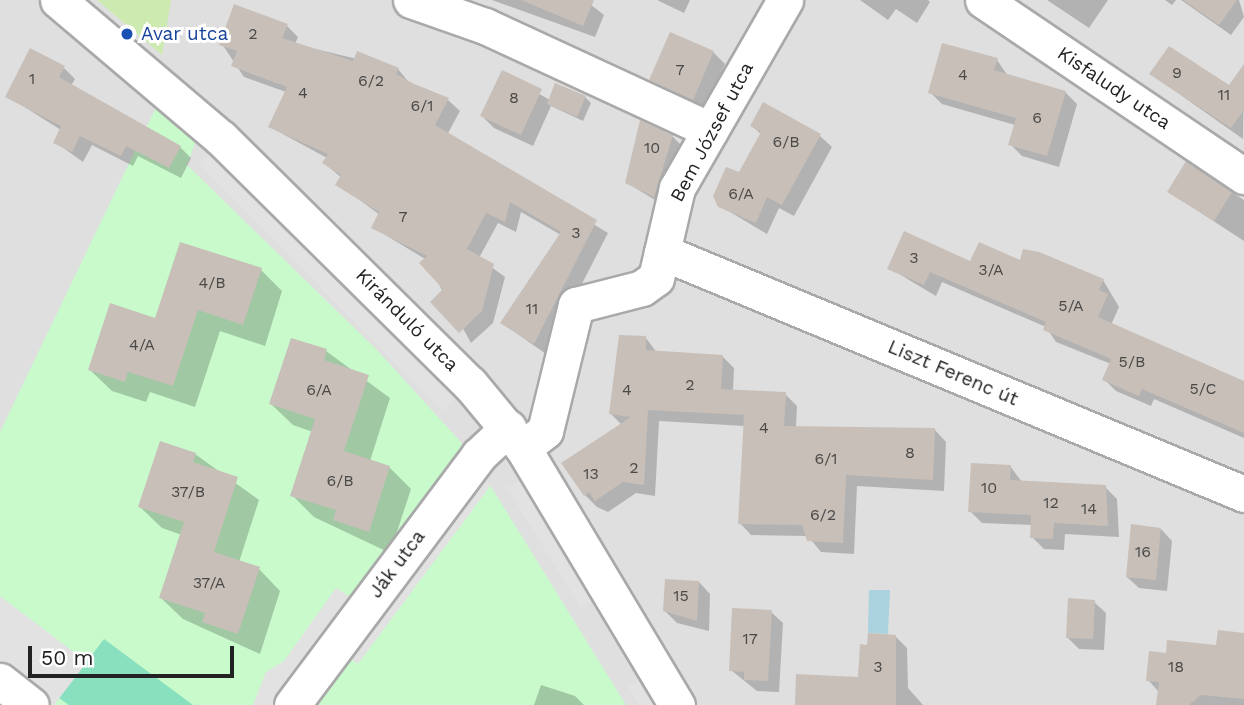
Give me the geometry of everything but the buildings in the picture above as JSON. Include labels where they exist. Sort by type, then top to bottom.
[{"type":"street","name":"Kiránduló utca","points":[[58,0],[309,220],[515,438],[677,705]]},
{"type":"street","points":[[411,0],[485,26],[710,130]]},
{"type":"street","name":"Bem József utca","points":[[515,438],[545,431],[576,305],[651,284],[677,188],[785,0]]},
{"type":"street","name":"Kisfaludy utca","points":[[983,0],[1244,176]]},
{"type":"street","name":"Liszt Ferenc út","points":[[662,251],[1244,494]]},
{"type":"street","name":"Ják utca","points":[[292,705],[479,455],[515,438]]},
{"type":"street","points":[[0,681],[31,705]]},
{"type":"shaded area","points":[[0,0],[1244,0],[1244,705],[0,705]]},
{"type":"shaded area","points":[[221,138],[470,384],[442,411],[199,164]]},
{"type":"shaded area","points":[[475,460],[491,485],[358,664],[335,647],[292,705],[253,705],[266,672],[284,661],[336,588],[365,606]]},
{"type":"shaded area","points":[[537,470],[611,590],[581,608],[507,488]]},
{"type":"shaded area","points":[[0,596],[87,662],[54,705],[31,705],[0,681]]},
{"type":"shaded area","points":[[657,671],[677,705],[639,705],[628,687]]},
{"type":"green space","points":[[97,0],[171,0],[162,55]]},
{"type":"green space","points":[[159,101],[198,135],[187,165],[377,350],[469,451],[626,705],[0,705],[0,432]]},
{"type":"green space","points":[[104,639],[193,705],[69,705],[59,698]]},
{"type":"water","points":[[869,590],[890,590],[888,634],[868,633]]},
{"type":"place","name":"Avar utca","points":[[127,34]]}]
